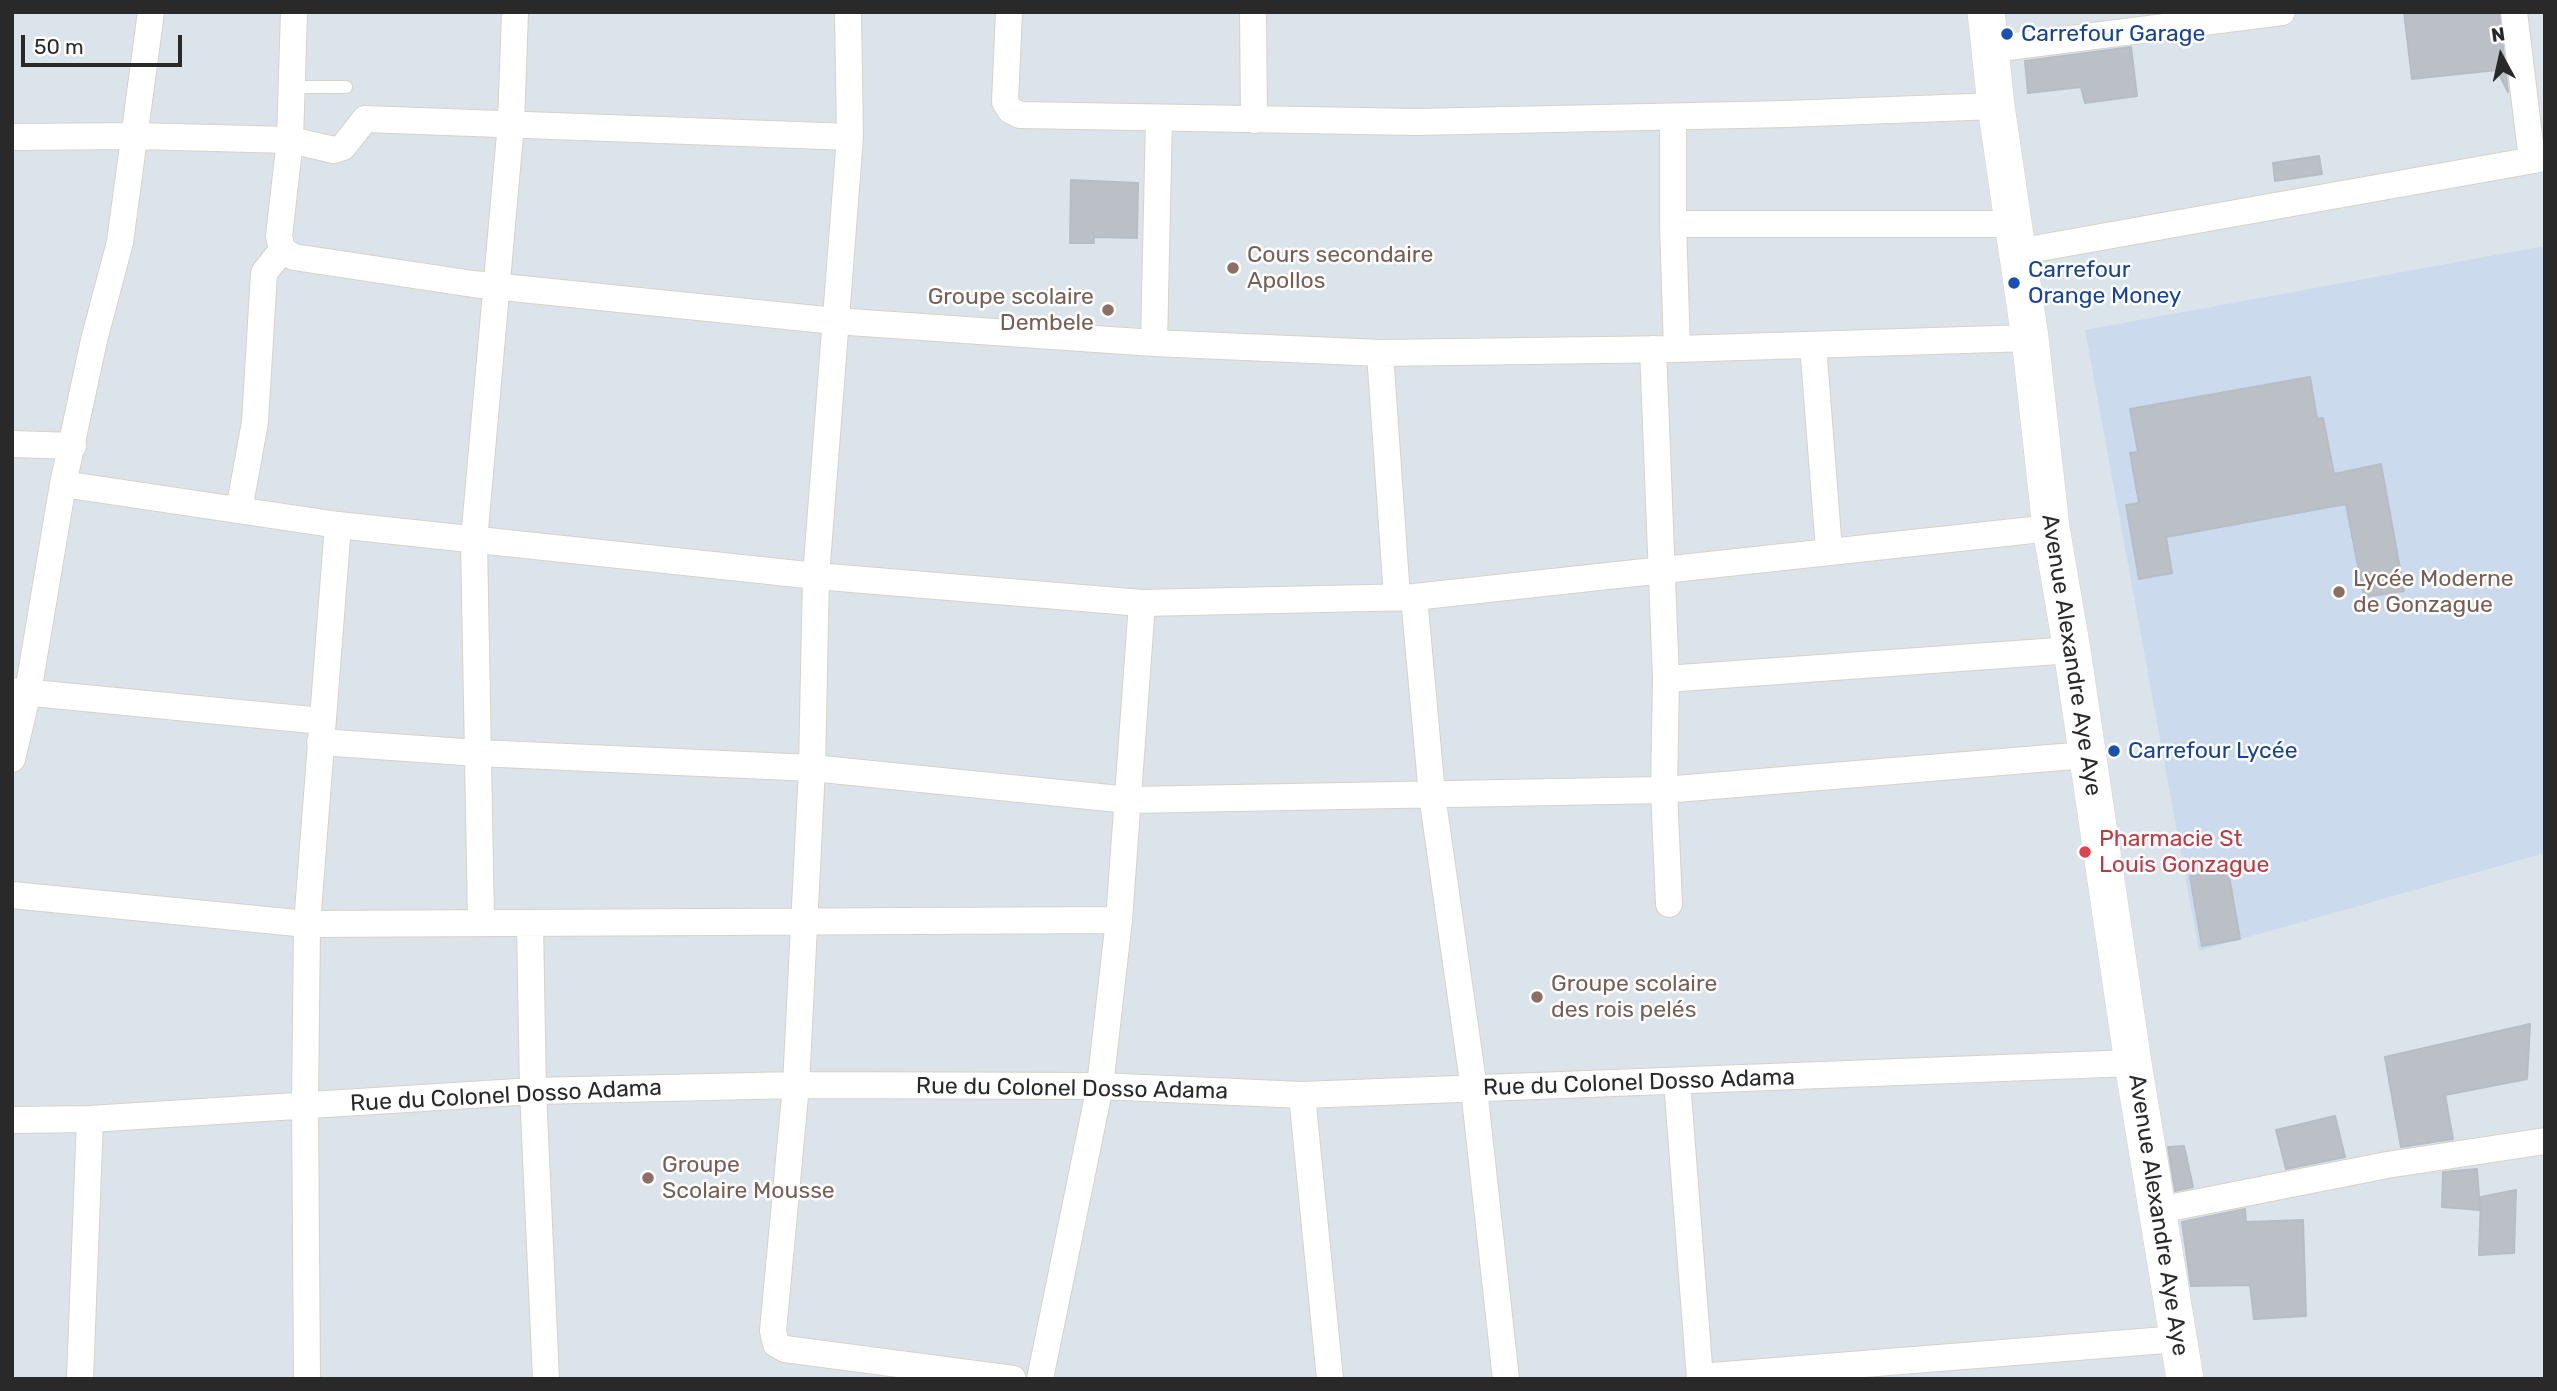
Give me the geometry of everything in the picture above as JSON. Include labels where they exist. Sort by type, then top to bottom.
[{"type":"street","points":[[12,759],[20,692],[63,484],[94,340],[120,242],[151,12]]},
{"type":"street","points":[[294,12],[290,141],[279,236],[282,250],[294,257],[498,287],[835,321],[1154,343],[1380,353],[1665,349],[2030,338]]},
{"type":"street","points":[[481,921],[474,540],[511,123],[515,12]]},
{"type":"street","points":[[848,12],[850,137],[816,576],[812,768],[802,922],[796,1085],[773,1331],[776,1344],[786,1349],[1013,1379]]},
{"type":"street","points":[[1009,12],[1005,102],[1010,110],[1020,114],[1416,122],[1996,106]]},
{"type":"street","points":[[1254,12],[1254,120]]},
{"type":"street","name":"Avenue Alexandre Aye Aye","points":[[1986,12],[1996,106],[2030,338],[2051,528],[2072,650],[2133,1063],[2185,1379]]},
{"type":"street","points":[[1992,49],[2176,19],[2282,12]]},
{"type":"street","points":[[1673,224],[2015,238],[2538,159],[2514,12]]},
{"type":"street","points":[[1669,904],[1664,790],[1666,679],[1661,569],[1665,349],[1673,224],[1673,117]]},
{"type":"street","points":[[1154,343],[1159,118]]},
{"type":"street","points":[[12,137],[136,136],[290,141],[334,150],[343,148],[365,119],[850,137]]},
{"type":"street","points":[[239,510],[255,422],[264,273],[282,250]]},
{"type":"street","points":[[1814,345],[1829,550]]},
{"type":"street","points":[[1380,353],[1405,597],[1474,1089],[1506,1379]]},
{"type":"street","points":[[12,444],[73,446]]},
{"type":"street","points":[[63,484],[338,525],[474,540],[816,576],[1142,603],[1405,597],[2051,528]]},
{"type":"street","points":[[307,1379],[307,924],[338,525]]},
{"type":"street","points":[[1040,1379],[1100,1086],[1119,920],[1142,603]]},
{"type":"street","points":[[1666,679],[2072,650]]},
{"type":"street","points":[[20,692],[478,752],[812,768],[1129,800],[1664,790],[2086,755]]},
{"type":"street","points":[[12,895],[307,924],[481,921],[1119,920]]},
{"type":"street","points":[[530,923],[533,1091],[546,1379]]},
{"type":"street","name":"Rue du Colonel Dosso Adama","points":[[12,1120],[90,1119],[533,1091],[796,1085],[1100,1086],[1302,1095],[2133,1063]]},
{"type":"street","points":[[1677,1081],[1700,1378],[2178,1339]]},
{"type":"street","points":[[1302,1095],[1331,1379]]},
{"type":"street","points":[[80,1379],[90,1119]]},
{"type":"street","points":[[2159,1210],[2386,1165],[2545,1141]]},
{"type":"lane","points":[[292,87],[345,87]]},
{"type":"shaded area","name":"Lycée Moderne de Gonzague","points":[[2545,246],[2545,853],[2199,951],[2085,330]]},
{"type":"building","points":[[2404,12],[2499,12],[2508,92],[2497,70],[2412,79]]},
{"type":"building","points":[[2131,47],[2137,96],[2085,103],[2081,87],[2028,93],[2025,61]]},
{"type":"building","points":[[2319,156],[2322,174],[2275,181],[2273,163]]},
{"type":"building","points":[[1071,180],[1138,183],[1137,238],[1094,237],[1094,243],[1070,243]]},
{"type":"building","points":[[2310,377],[2317,419],[2323,418],[2334,474],[2381,464],[2404,591],[2364,597],[2346,504],[2166,537],[2172,573],[2139,579],[2126,505],[2139,503],[2130,453],[2138,452],[2130,409]]},
{"type":"building","points":[[2228,870],[2240,939],[2202,946],[2190,876]]},
{"type":"building","points":[[2530,1024],[2527,1079],[2445,1095],[2453,1139],[2401,1147],[2385,1057]]},
{"type":"building","points":[[2335,1116],[2345,1157],[2286,1169],[2276,1130]]},
{"type":"building","points":[[2184,1146],[2193,1187],[2175,1191],[2168,1147]]},
{"type":"building","points":[[2477,1169],[2480,1210],[2442,1207],[2443,1172]]},
{"type":"building","points":[[2516,1190],[2514,1253],[2479,1255],[2481,1197]]},
{"type":"building","points":[[2245,1209],[2246,1222],[2303,1220],[2306,1316],[2254,1319],[2250,1285],[2191,1286],[2182,1222]]},
{"type":"place","name":"Carrefour Garage","points":[[2007,34]]},
{"type":"place","name":"Cours secondaire Apollos","points":[[1233,268]]},
{"type":"place","name":"Carrefour Orange Money","points":[[2014,283]]},
{"type":"place","name":"Groupe scolaire Dembele","points":[[1108,310]]},
{"type":"place","name":"Lycée Moderne de Gonzague","points":[[2339,592]]},
{"type":"place","name":"Carrefour Lycée","points":[[2114,751]]},
{"type":"place","name":"Pharmacie St Louis Gonzague","points":[[2085,852]]},
{"type":"place","name":"Groupe scolaire des rois pelés","points":[[1537,997]]},
{"type":"place","name":"Groupe Scolaire Mousse","points":[[648,1178]]}]
